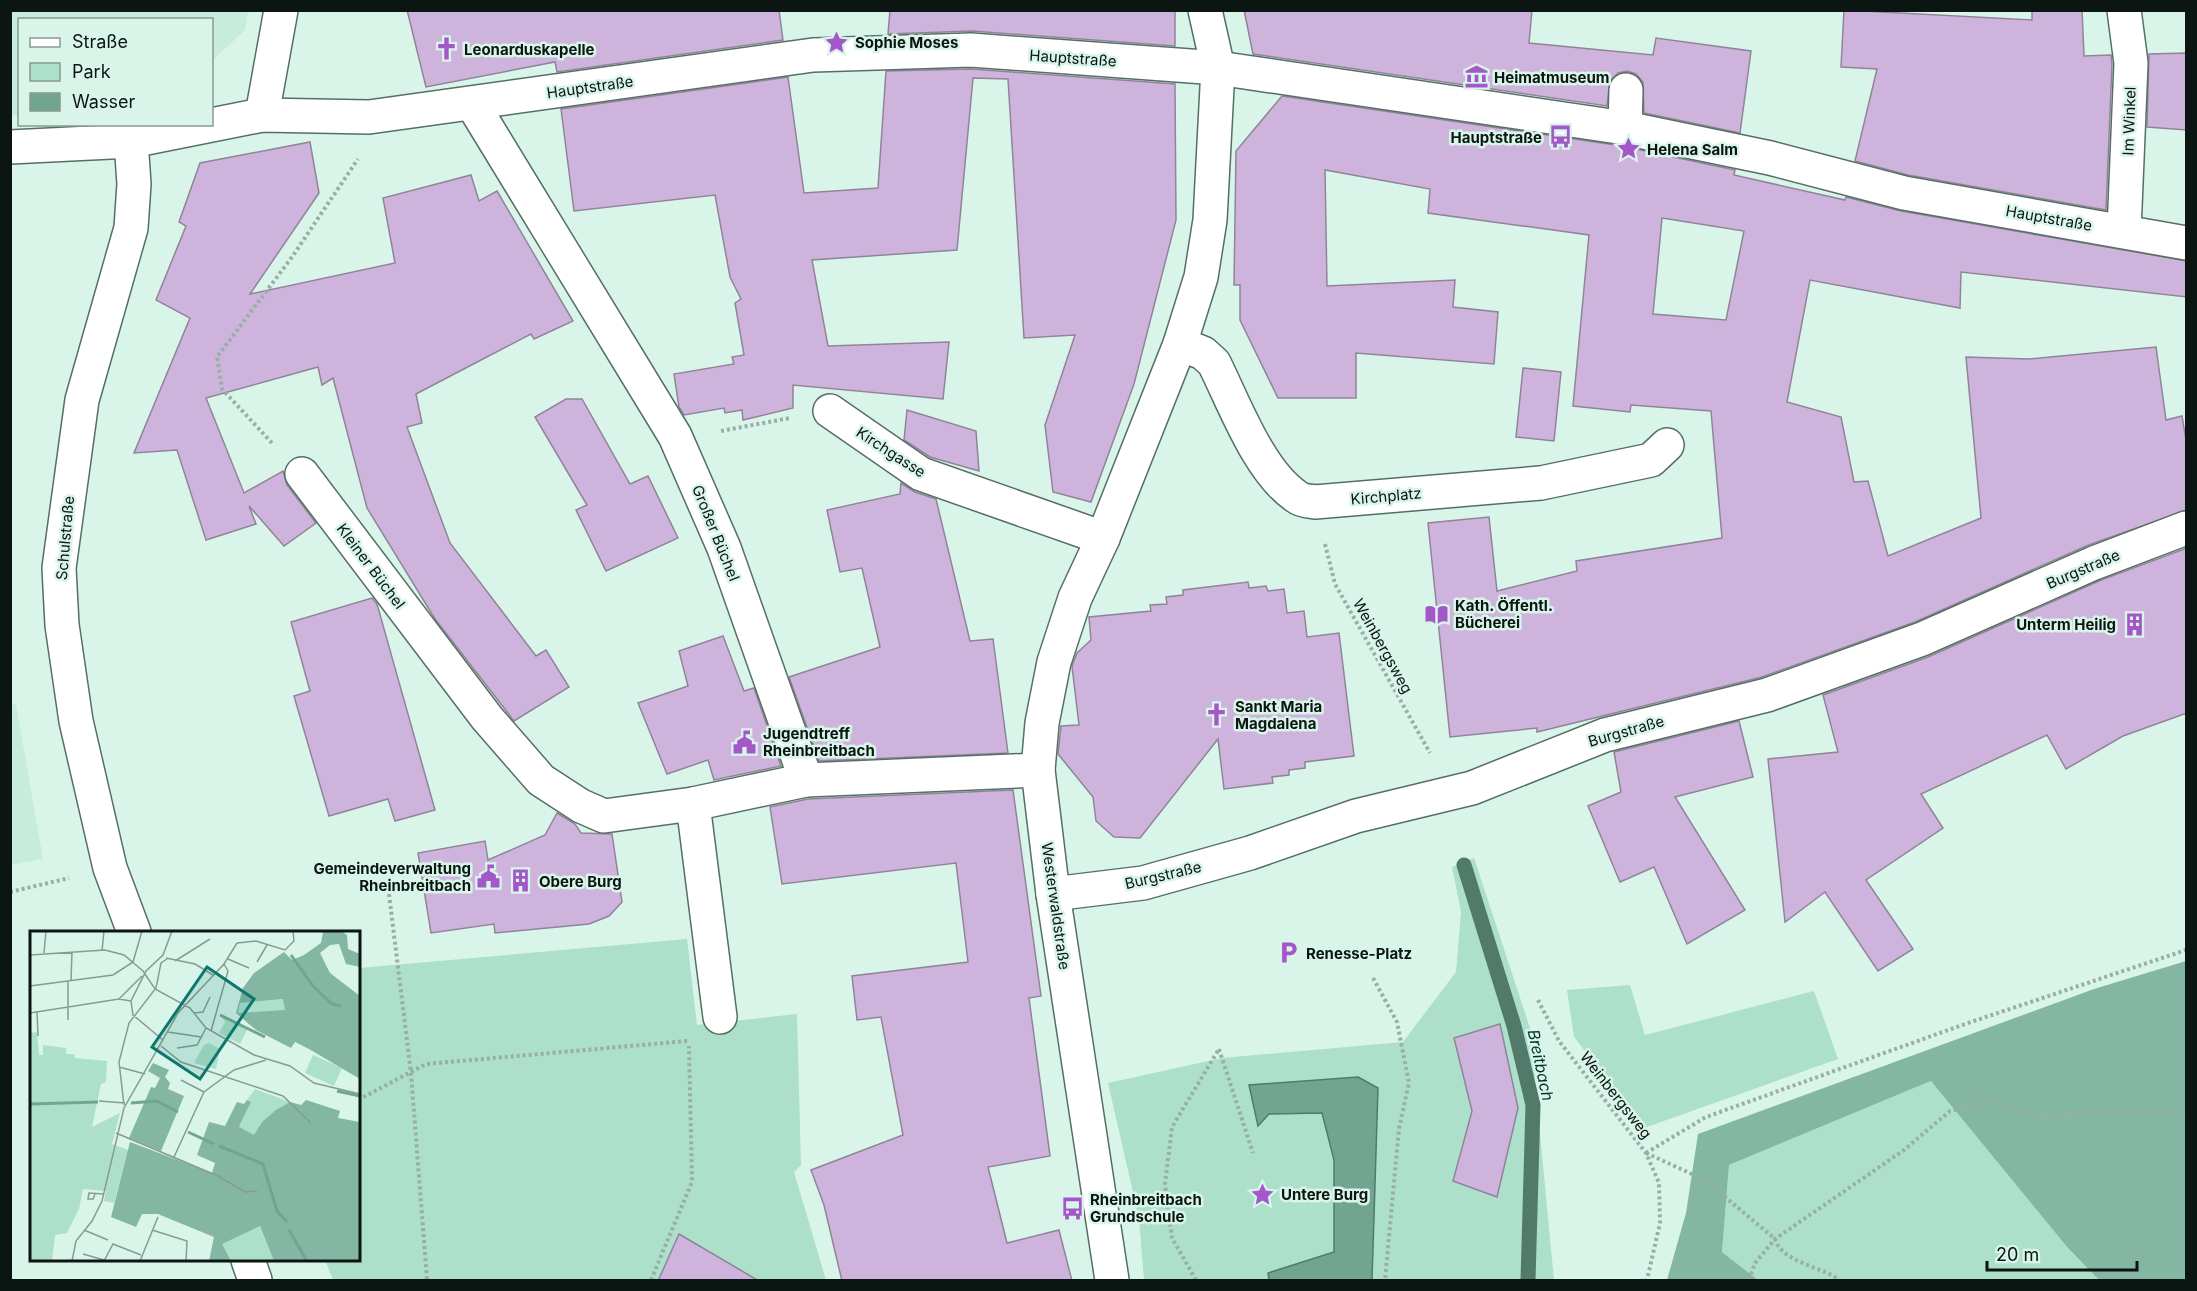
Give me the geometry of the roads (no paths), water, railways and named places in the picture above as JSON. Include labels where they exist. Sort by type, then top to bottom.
[{"type":"street","points":[[262,115],[281,10]]},
{"type":"street","points":[[1102,538],[1180,344],[1201,277],[1210,220],[1218,68],[1205,10]]},
{"type":"street","name":"Im Winkel","points":[[2124,10],[2131,63],[2124,231]]},
{"type":"street","name":"Hauptstraße","points":[[213,125],[262,115],[369,117],[813,56],[971,50],[1218,68],[1625,128],[1770,158],[1904,193],[2187,243]]},
{"type":"street","points":[[1625,128],[1626,90]]},
{"type":"street","name":"Großer Büchel","points":[[484,103],[675,436],[724,548],[806,780]]},
{"type":"street","name":"Hauptstraße","points":[[10,147],[131,141],[207,126]]},
{"type":"street","name":"Schulstraße","points":[[131,141],[134,184],[130,228],[82,400],[59,568],[62,625],[76,721],[110,868],[133,931]]},
{"type":"street","name":"Kirchplatz","points":[[1180,344],[1203,353],[1214,363],[1258,451],[1278,480],[1299,499],[1315,502],[1541,483],[1651,460],[1667,445]]},
{"type":"street","name":"Kirchgasse","points":[[830,411],[921,474],[1102,538]]},
{"type":"street","name":"Kleiner Büchel","points":[[302,474],[502,736],[542,780],[582,806],[604,816],[693,804],[806,780]]},
{"type":"street","name":"Burgstraße","points":[[1053,894],[1143,883],[1250,853],[1356,816],[1472,788],[1498,775],[1605,735],[1767,695],[1922,639],[2094,563],[2187,528]]},
{"type":"street","name":"Westerwaldstraße","points":[[1102,538],[1075,598],[1054,662],[1042,723],[1038,770],[1053,894],[1112,1281]]},
{"type":"street","points":[[806,780],[1038,770]]},
{"type":"street","points":[[693,804],[720,1017]]},
{"type":"street","points":[[248,1261],[255,1281]]},
{"type":"water","points":[[1358,1077],[1378,1088],[1372,1280],[1269,1280],[1268,1273],[1334,1252],[1334,1160],[1322,1113],[1269,1114],[1258,1126],[1249,1085]]},
{"type":"waterway","name":"Breitbach","points":[[1464,865],[1514,1026],[1533,1105],[1528,1280]]},
{"type":"place","name":"Sophie Moses","points":[[837,42]]},
{"type":"place","name":"Leonarduskapelle","points":[[446,49]]},
{"type":"place","name":"Heimatmuseum","points":[[1476,77]]},
{"type":"place","name":"Hauptstraße","points":[[1560,137]]},
{"type":"place","name":"Helena Salm","points":[[1629,149]]},
{"type":"place","name":"Kath. Öffentl. Bücherei","points":[[1437,614]]},
{"type":"place","name":"Unterm Heilig","points":[[2134,624]]},
{"type":"place","name":"Sankt Maria Magdalena","points":[[1217,715]]},
{"type":"place","name":"Jugendtreff Rheinbreitbach","points":[[745,742]]},
{"type":"place","name":"Gemeindeverwaltung Rheinbreitbach","points":[[489,877]]},
{"type":"place","name":"Obere Burg","points":[[521,881]]},
{"type":"place","name":"Renesse-Platz","points":[[1288,953]]},
{"type":"place","name":"Untere Burg","points":[[1263,1194]]},
{"type":"place","name":"Rheinbreitbach Grundschule","points":[[1072,1208]]}]
